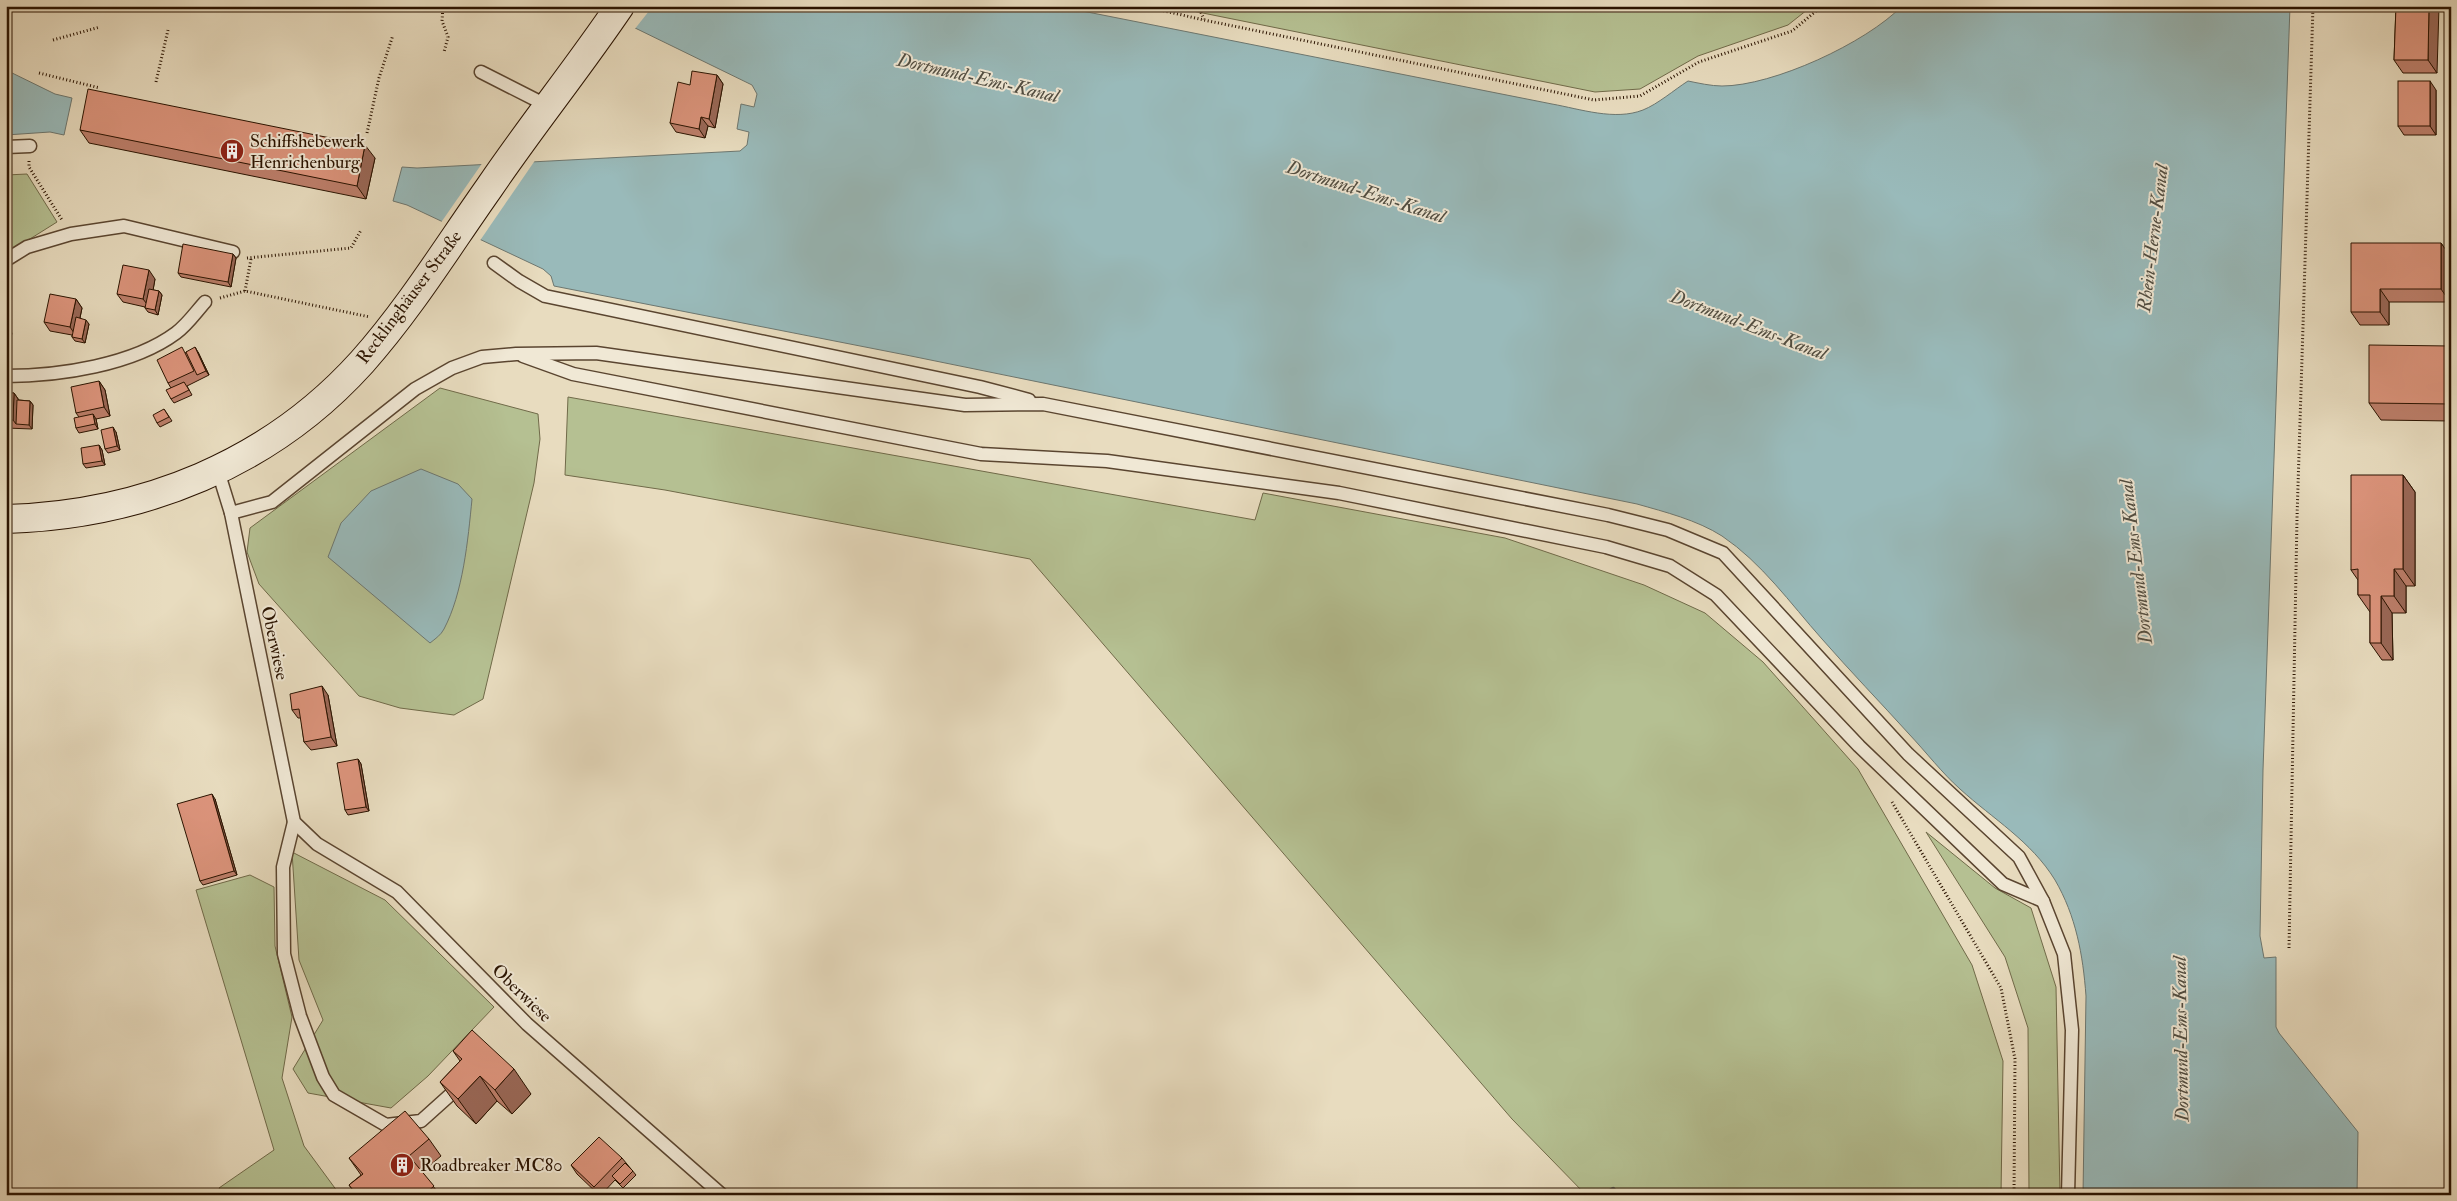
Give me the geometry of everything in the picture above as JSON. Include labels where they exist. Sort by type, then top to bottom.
[{"type":"main road","name":"Recklinghäuser Straße","points":[[6,519],[67,514],[118,505],[169,491],[218,471],[266,444],[326,398],[363,361],[394,323],[525,136],[620,6]]},
{"type":"lane","points":[[481,72],[548,106]]},
{"type":"lane","points":[[6,147],[30,146]]},
{"type":"lane","points":[[6,260],[27,247],[71,234],[124,226],[233,252]]},
{"type":"lane","points":[[494,263],[519,282],[545,296],[980,387],[1043,404],[1608,515],[1668,530],[1723,553],[1908,754],[2019,857],[2043,901],[2064,954],[2072,1030],[2068,1195]]},
{"type":"lane","points":[[6,376],[80,370],[134,355],[176,332],[205,302]]},
{"type":"lane","points":[[231,513],[272,502],[415,389],[452,368],[482,357],[516,354],[596,353],[965,405],[1043,404]]},
{"type":"lane","points":[[516,354],[573,374],[981,454],[1107,461],[1339,493],[1606,546],[1670,566],[1716,595],[1859,746],[2002,884],[2043,901]]},
{"type":"lane","name":"Oberwiese","points":[[218,471],[231,513],[294,822],[283,867],[284,954],[300,1016],[323,1078],[334,1095],[386,1125],[421,1121],[460,1086]]},
{"type":"lane","name":"Oberwiese","points":[[294,822],[317,844],[396,892],[527,1024],[722,1195]]},
{"type":"path","points":[[443,6],[442,21],[448,37],[444,52]]},
{"type":"path","points":[[1141,6],[1594,100],[1640,96],[1699,62],[1792,31],[1822,6]]},
{"type":"path","points":[[1198,6],[1204,20]]},
{"type":"path","points":[[2289,948],[2297,518],[2314,6]]},
{"type":"path","points":[[53,40],[100,26]]},
{"type":"path","points":[[156,82],[168,30]]},
{"type":"path","points":[[367,133],[379,78],[393,35]]},
{"type":"path","points":[[39,73],[100,88]]},
{"type":"path","points":[[29,167],[71,234]]},
{"type":"path","points":[[233,252],[251,259],[351,248],[361,230]]},
{"type":"path","points":[[245,291],[251,259]]},
{"type":"path","points":[[205,302],[245,291],[375,318]]},
{"type":"path","points":[[1888,796],[2000,988],[2014,1059],[2014,1195]]},
{"type":"green space","points":[[1168,6],[1812,6],[1788,25],[1698,56],[1640,89],[1595,92]]},
{"type":"green space","points":[[27,174],[57,222],[6,254],[6,175]]},
{"type":"green space","points":[[440,388],[538,414],[540,439],[534,483],[483,699],[454,715],[400,708],[359,696],[259,584],[247,552],[250,528]]},
{"type":"green space","points":[[568,397],[1255,520],[1263,493],[1505,538],[1644,585],[1705,613],[1763,662],[1858,769],[1972,965],[2003,1061],[2001,1195],[1586,1195],[1512,1119],[1030,559],[665,490],[565,475]]},
{"type":"green space","points":[[1926,832],[1995,888],[2031,908],[2056,987],[2060,1195],[2029,1195],[2028,1028],[2005,957]]},
{"type":"green space","points":[[292,852],[385,900],[494,1007],[428,1076],[391,1108],[308,1093],[293,1069],[323,1020],[299,960]]},
{"type":"green space","points":[[250,875],[274,887],[275,946],[292,1017],[282,1078],[304,1146],[340,1195],[223,1195],[219,1188],[274,1150],[196,890]]},
{"type":"water","points":[[590,6],[1057,6],[1586,111],[1621,114],[1643,110],[1660,101],[1688,81],[1718,86],[1743,84],[1767,79],[1792,70],[1843,48],[1886,20],[1902,6],[2290,6],[2263,770],[2260,936],[2264,958],[2276,957],[2276,1027],[2279,1033],[2358,1132],[2357,1195],[2083,1195],[2085,981],[2073,922],[2055,880],[2023,842],[1947,776],[1763,571],[1750,558],[1712,530],[1681,517],[1637,504],[906,355],[554,286],[551,276],[543,269],[407,205],[393,201],[402,167],[417,168],[740,151],[747,145],[749,132],[737,129],[741,104],[754,107],[757,94],[752,85]]},
{"type":"water","points":[[6,70],[55,94],[72,98],[64,135],[50,132],[6,135]]},
{"type":"water","points":[[421,469],[458,484],[472,499],[464,566],[456,599],[443,631],[430,643],[328,557],[341,523],[371,491]]},
{"type":"pier","points":[[587,6],[653,6],[634,30]]},
{"type":"pier","points":[[536,159],[479,242],[440,224],[483,162]]},
{"type":"building","points":[[2396,6],[2429,6],[2428,60],[2394,60]]},
{"type":"building","points":[[692,71],[717,75],[709,119],[701,117],[699,129],[670,123],[678,82],[690,85]]},
{"type":"building","points":[[2398,81],[2430,81],[2430,126],[2398,126]]},
{"type":"building","name":"Schiffshebewerk Henrichenburg","points":[[88,89],[365,145],[357,186],[80,130]]},
{"type":"building","points":[[2351,243],[2441,243],[2441,289],[2380,289],[2380,312],[2351,312]]},
{"type":"building","points":[[183,244],[233,254],[228,282],[178,273]]},
{"type":"building","points":[[123,265],[149,270],[143,299],[117,294]]},
{"type":"building","points":[[149,289],[159,291],[155,310],[145,308]]},
{"type":"building","points":[[50,294],[76,299],[70,327],[44,322]]},
{"type":"building","points":[[76,317],[86,320],[82,339],[72,337]]},
{"type":"building","points":[[6,328],[9,329],[6,340]]},
{"type":"building","points":[[2369,345],[2451,346],[2451,404],[2369,403]]},
{"type":"building","points":[[182,347],[194,371],[168,383],[157,360]]},
{"type":"building","points":[[195,347],[206,371],[197,375],[186,352]]},
{"type":"building","points":[[99,381],[104,407],[76,413],[71,387]]},
{"type":"building","points":[[184,382],[189,390],[171,399],[166,390]]},
{"type":"building","points":[[6,393],[14,393],[13,420],[6,420]]},
{"type":"building","points":[[17,400],[30,401],[29,425],[16,424]]},
{"type":"building","points":[[164,409],[169,417],[157,423],[153,415]]},
{"type":"building","points":[[93,414],[95,424],[76,428],[74,418]]},
{"type":"building","points":[[113,427],[117,446],[105,449],[101,430]]},
{"type":"building","points":[[99,445],[102,461],[83,464],[81,448]]},
{"type":"building","points":[[2351,475],[2403,475],[2403,569],[2394,569],[2394,596],[2381,596],[2381,643],[2370,643],[2370,595],[2358,595],[2358,569],[2351,570]]},
{"type":"building","points":[[322,686],[331,737],[304,742],[299,709],[292,710],[290,694]]},
{"type":"building","points":[[358,759],[366,807],[345,810],[337,763]]},
{"type":"building","points":[[212,794],[234,871],[200,881],[177,804]]},
{"type":"building","points":[[472,1030],[514,1069],[495,1090],[480,1076],[458,1099],[440,1082],[462,1059],[453,1051]]},
{"type":"building","points":[[405,1111],[429,1139],[409,1156],[434,1186],[424,1195],[357,1195],[349,1185],[363,1174],[349,1158]]},
{"type":"building","points":[[599,1137],[622,1158],[594,1187],[571,1165]]},
{"type":"building","points":[[625,1163],[633,1171],[620,1184],[612,1176]]},
{"type":"waterway","points":[[1606,1195],[1613,1190],[1617,1195]]},
{"type":"place","name":"Schiffshebewerk Henrichenburg","points":[[232,151]]},
{"type":"place","name":"Roadbreaker MC80","points":[[402,1165]]},
{"type":"water label","name":"Dortmund-Ems-Kanal","points":[[978,77]]},
{"type":"water label","name":"Dortmund-Ems-Kanal","points":[[1366,191]]},
{"type":"water label","name":"Rhein-Herne-Kanal","points":[[2152,238]]},
{"type":"water label","name":"Dortmund-Ems-Kanal","points":[[1749,324]]},
{"type":"water label","name":"Dortmund-Ems-Kanal","points":[[2135,562]]},
{"type":"water label","name":"Dortmund-Ems-Kanal","points":[[2180,1039]]}]
